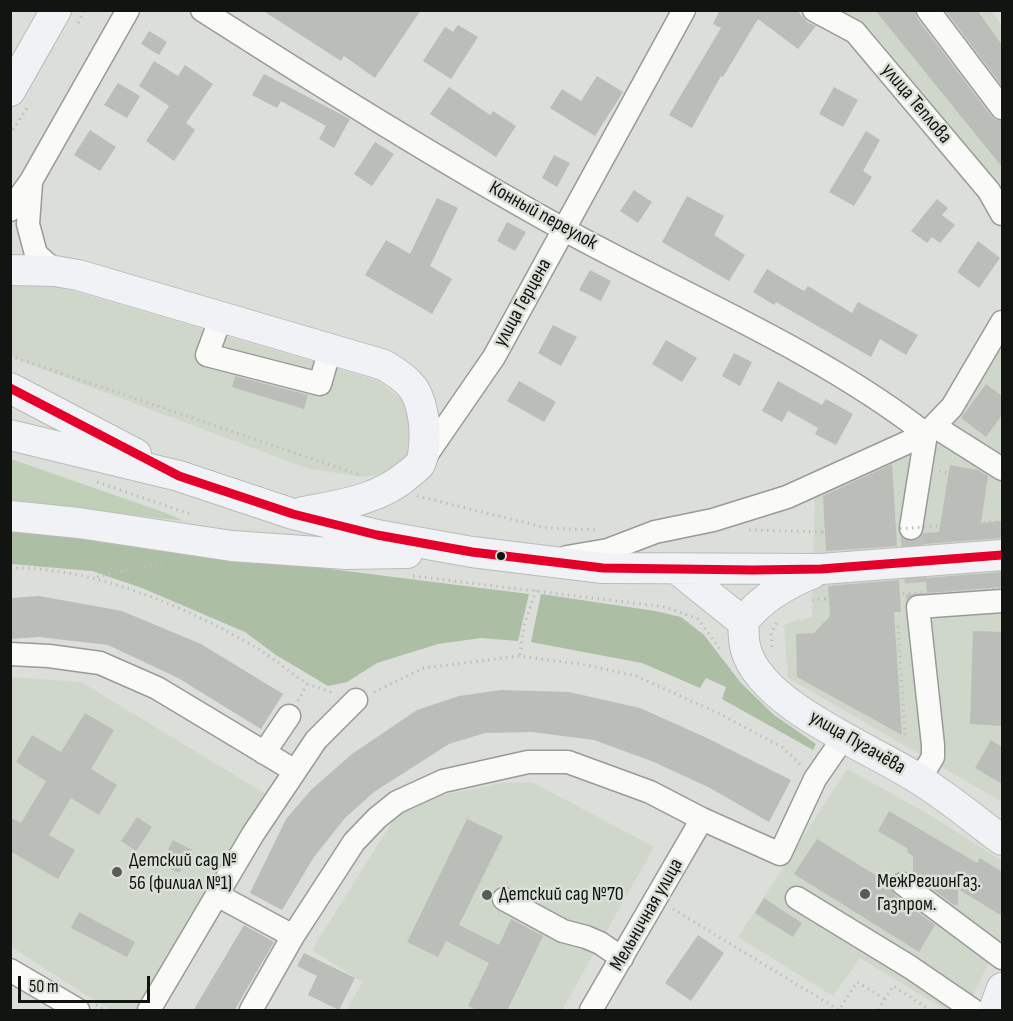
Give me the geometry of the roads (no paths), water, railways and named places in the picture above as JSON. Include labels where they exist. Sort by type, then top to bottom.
[{"type":"main road","points":[[10,91],[56,10]]},
{"type":"main road","points":[[10,270],[55,271],[78,275],[384,365],[404,377],[415,390],[422,412],[425,436],[421,463],[398,484],[361,501],[293,514]]},
{"type":"main road","points":[[10,388],[179,476]]},
{"type":"main road","points":[[10,435],[179,476],[293,514],[377,535],[472,552],[542,561],[603,568],[821,569],[1002,555]]},
{"type":"main road","points":[[10,516],[79,523],[232,546],[346,554],[472,552]]},
{"type":"main road","points":[[677,569],[743,622],[764,600],[789,583],[821,569]]},
{"type":"main road","name":"улица Пугачёва","points":[[743,622],[746,650],[763,679],[793,705],[844,737],[920,779],[1002,840]]},
{"type":"main road","points":[[994,1011],[1002,988]]},
{"type":"street","points":[[10,210],[31,181],[128,10]]},
{"type":"street","name":"Конный переулок","points":[[202,10],[410,142],[564,230],[780,342],[930,430],[1002,469]]},
{"type":"street","name":"улица Герцена","points":[[421,463],[494,357],[684,10]]},
{"type":"street","name":"улица Теплова","points":[[814,10],[855,32],[996,186],[1002,214]]},
{"type":"street","points":[[928,10],[1002,108]]},
{"type":"street","points":[[31,181],[28,224],[36,254],[55,271]]},
{"type":"street","points":[[221,317],[207,355],[320,384],[330,349]]},
{"type":"street","points":[[542,561],[608,550],[654,532],[713,520],[787,497],[930,430],[952,407],[1002,322]]},
{"type":"street","points":[[910,528],[930,430]]},
{"type":"street","points":[[920,779],[933,758],[933,746],[918,607],[1002,601]]},
{"type":"street","points":[[10,654],[49,656],[100,663],[157,688],[295,771]]},
{"type":"street","points":[[149,1011],[253,834],[316,740],[356,700]]},
{"type":"street","points":[[264,753],[289,716]]},
{"type":"street","points":[[251,1011],[293,936],[354,842],[377,818],[398,802],[443,781],[528,762],[568,762],[650,792],[702,819],[780,854],[815,778],[844,737]]},
{"type":"street","name":"Мельничная улица","points":[[591,1011],[702,819]]},
{"type":"street","points":[[903,884],[1002,958]]},
{"type":"street","points":[[217,895],[293,936]]},
{"type":"street","points":[[797,898],[910,967],[973,1011]]},
{"type":"street","points":[[504,899],[563,931],[600,943],[622,958]]},
{"type":"street","points":[[10,970],[78,1011]]},
{"type":"tunnel","points":[[911,528],[918,607]]},
{"type":"place","name":"Детский сад № 56 (филиал №1)","points":[[117,872]]},
{"type":"place","name":"МежРегионГаз. Газпром.","points":[[865,894]]},
{"type":"place","name":"Детский сад №70","points":[[487,895]]}]
